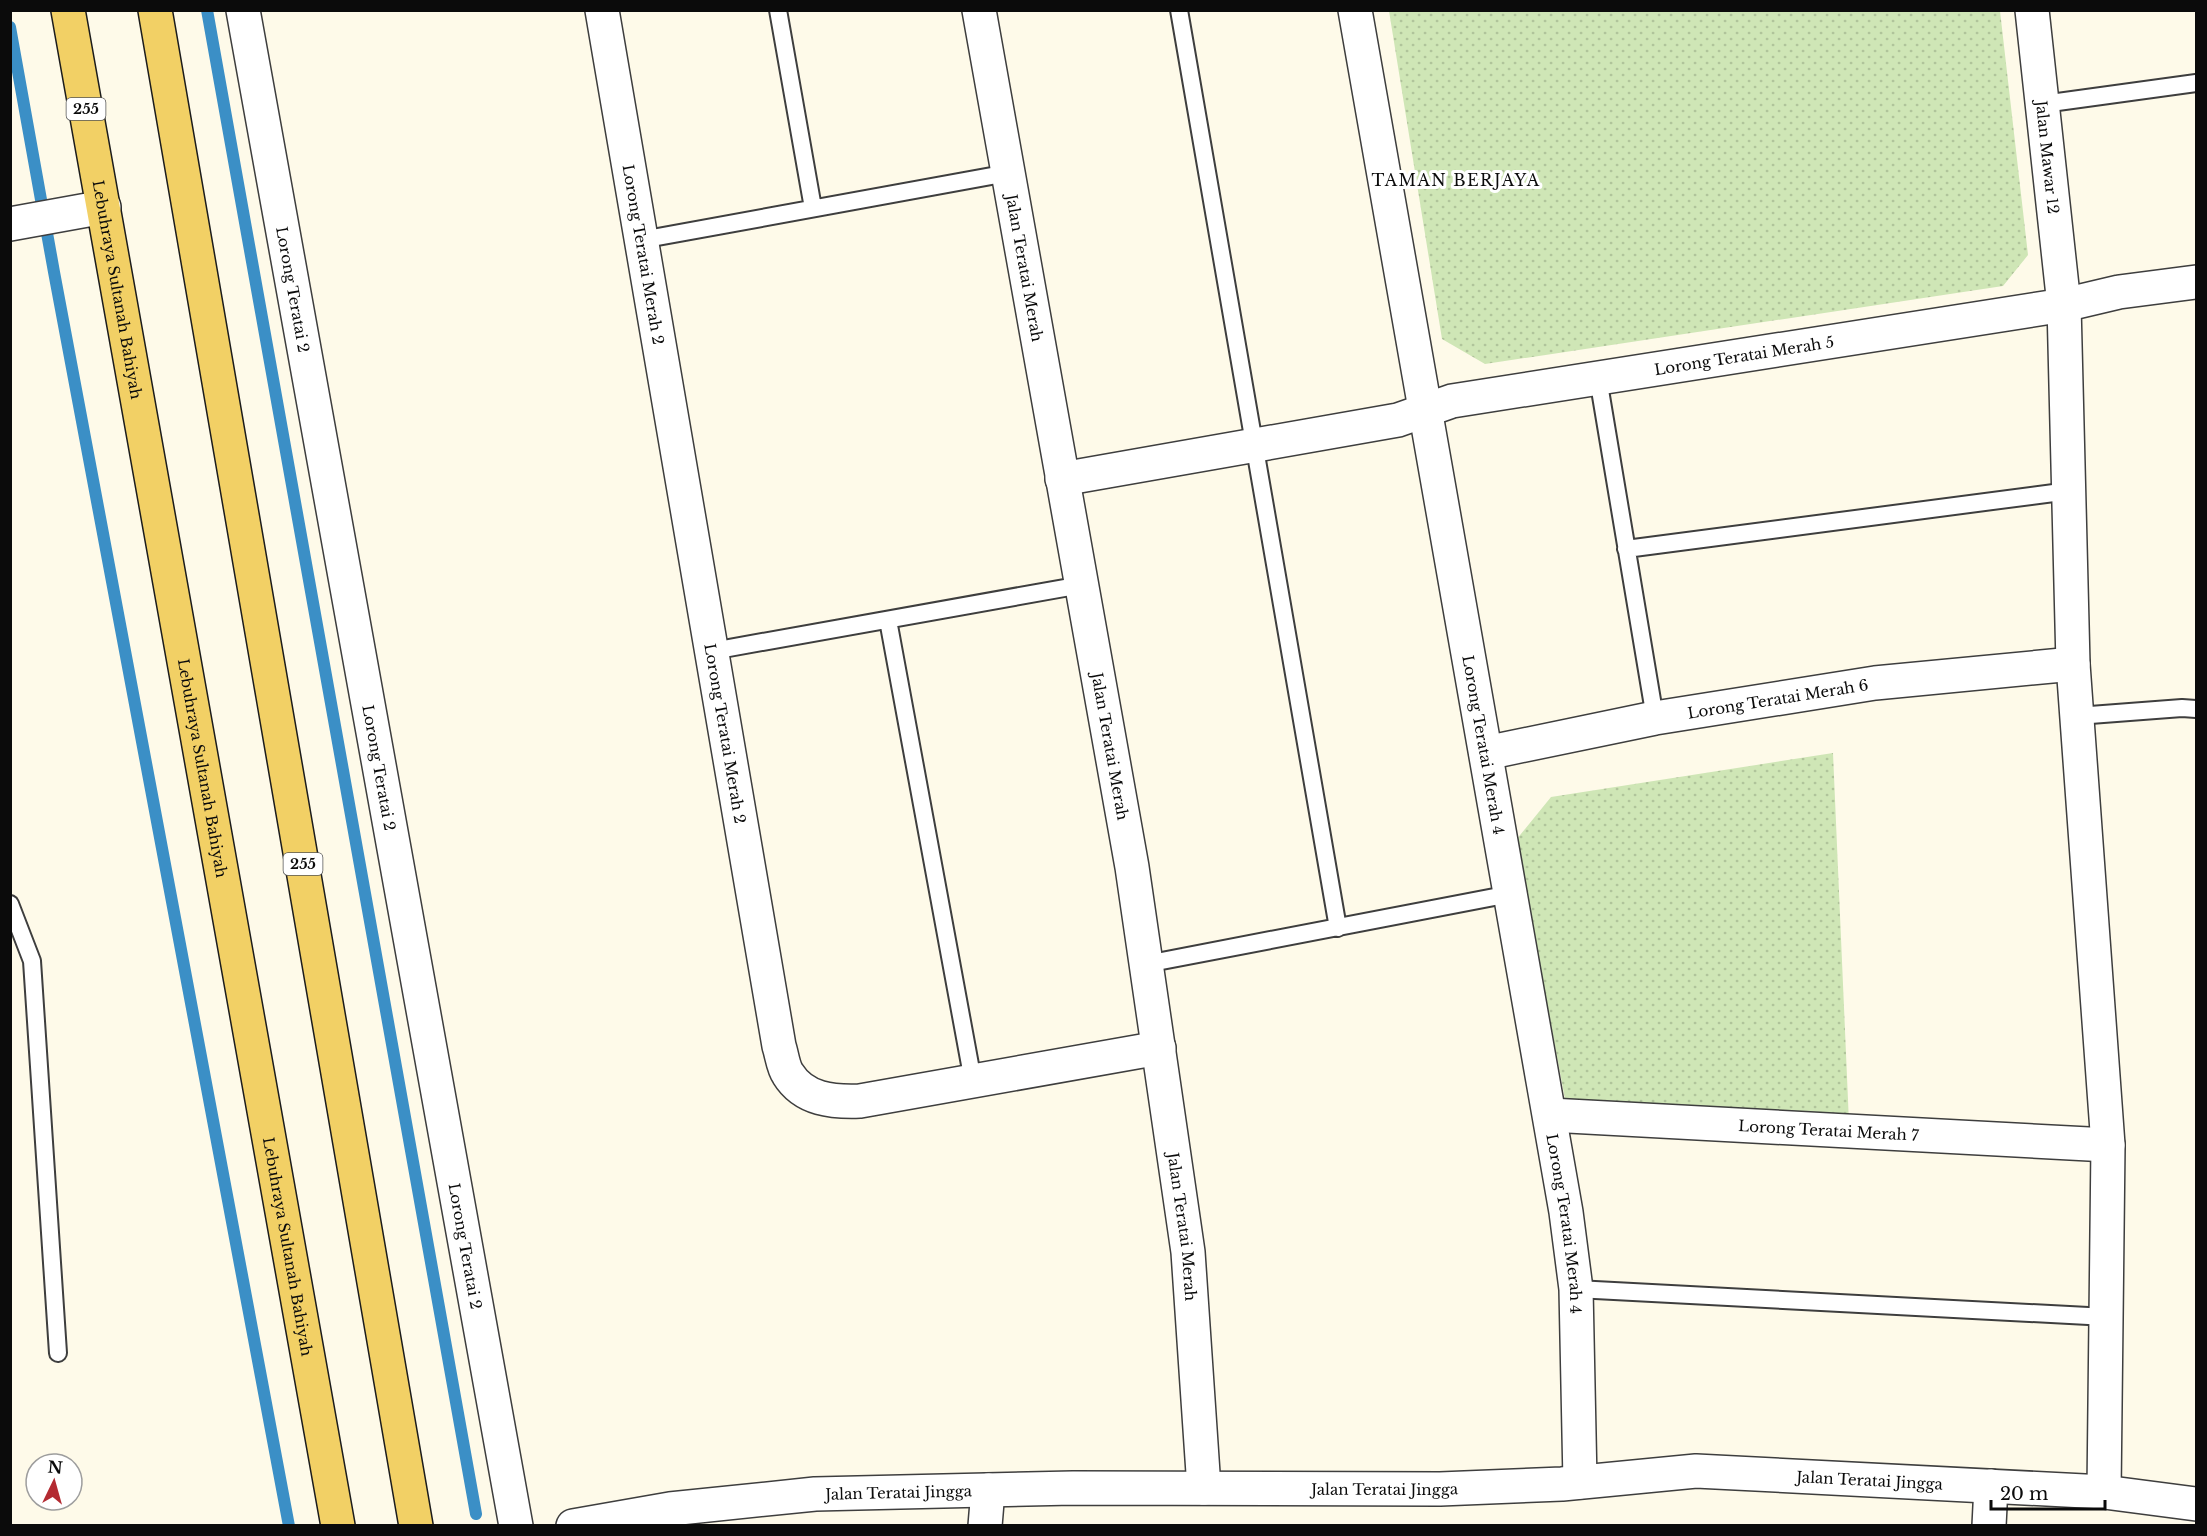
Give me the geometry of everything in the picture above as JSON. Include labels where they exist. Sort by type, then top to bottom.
[{"type":"main road","name":"Lebuhraya Sultanah Bahiyah","points":[[68,10],[105,207],[338,1526]]},
{"type":"main road","name":"255","points":[[155,10],[416,1526]]},
{"type":"street","name":"Lorong Teratai 2","points":[[243,10],[516,1526]]},
{"type":"street","name":"Lorong Teratai Merah 2","points":[[602,10],[779,1046],[787,1074],[806,1092],[832,1102],[860,1101],[1159,1048]]},
{"type":"street","name":"Jalan Teratai Merah","points":[[979,10],[1132,867],[1188,1252],[1204,1488]]},
{"type":"street","name":"Lorong Teratai Merah 4","points":[[1355,10],[1566,1212],[1576,1289],[1580,1482]]},
{"type":"street","name":"Jalan Mawar 12","points":[[2032,10],[2064,305],[2073,664],[2108,1145],[2104,1492]]},
{"type":"street","points":[[15,223],[105,207]]},
{"type":"street","name":"Lorong Teratai Merah 5","points":[[1062,479],[1398,420],[1452,401],[2064,305],[2119,292],[2196,282]]},
{"type":"street","name":"Lorong Teratai Merah 6","points":[[1486,753],[1655,718],[1875,683],[2073,664]]},
{"type":"street","name":"Lorong Teratai Merah 7","points":[[1550,1115],[2108,1145]]},
{"type":"street","name":"Jalan Teratai Jingga","points":[[573,1526],[670,1509],[814,1494],[1204,1488],[1440,1489],[1580,1482],[1696,1471],[2104,1492],[2134,1494],[2196,1504]]},
{"type":"street","points":[[1989,1526],[1991,1486]]},
{"type":"street","points":[[985,1526],[988,1490]]},
{"type":"lane","points":[[778,10],[813,208]]},
{"type":"lane","points":[[1179,10],[1338,928]]},
{"type":"lane","points":[[2043,104],[2196,83]]},
{"type":"lane","points":[[641,240],[1008,173]]},
{"type":"lane","points":[[1598,378],[1655,718]]},
{"type":"lane","points":[[1626,549],[2068,491]]},
{"type":"lane","points":[[712,651],[1081,585]]},
{"type":"lane","points":[[888,620],[973,1081]]},
{"type":"lane","points":[[2077,716],[2182,708],[2196,709]]},
{"type":"lane","points":[[1146,964],[1510,894]]},
{"type":"lane","points":[[10,904],[32,961],[58,1353]]},
{"type":"lane","points":[[1576,1289],[2107,1317]]},
{"type":"green space","points":[[1389,11],[2000,11],[2028,255],[2003,286],[1485,364],[1442,339]]},
{"type":"green space","points":[[1833,753],[1849,1123],[1566,1104],[1516,840],[1551,797]]},
{"type":"waterway","points":[[207,10],[476,1514]]},
{"type":"waterway","points":[[10,27],[289,1526]]},
{"type":"district","name":"TAMAN BERJAYA","points":[[1456,180]]}]
